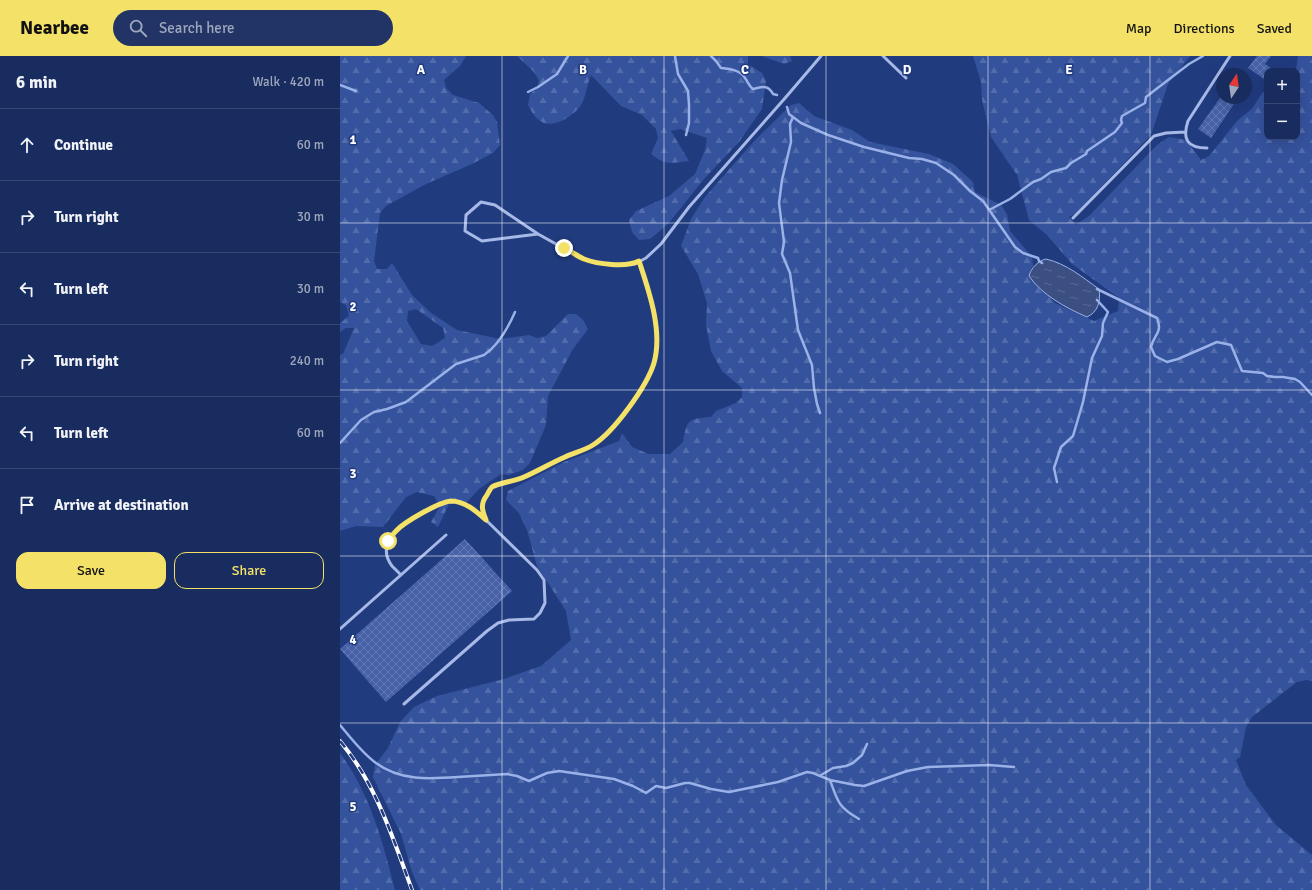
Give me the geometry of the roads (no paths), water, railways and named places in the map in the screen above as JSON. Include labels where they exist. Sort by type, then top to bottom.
[{"type":"lane","points":[[538,234],[482,241],[465,231],[466,215],[481,202],[495,205],[538,234],[584,258],[598,263],[620,265],[635,264],[646,258],[661,244],[689,207],[821,56]]},
{"type":"lane","points":[[883,56],[906,78]]},
{"type":"lane","points":[[1207,148],[1201,148],[1190,143],[1186,139],[1185,132],[1188,121],[1230,56]]},
{"type":"lane","points":[[1073,218],[1154,136],[1166,132],[1185,132]]},
{"type":"lane","points":[[486,520],[482,510],[483,500],[492,487],[523,478],[565,457],[592,446],[615,424],[648,378],[654,362],[657,342],[648,290],[639,261]]},
{"type":"lane","points":[[401,575],[392,566],[388,559],[388,541],[396,530],[419,514],[450,501],[472,508],[537,570],[544,580],[545,603],[540,613],[534,619],[509,620],[498,623],[404,704]]},
{"type":"lane","points":[[340,629],[446,535]]},
{"type":"water","points":[[1046,259],[1061,264],[1099,289],[1100,298],[1098,306],[1091,315],[1087,317],[1063,305],[1034,283],[1029,276],[1030,273],[1038,263]]},
{"type":"waterway","points":[[528,92],[557,74],[568,56]]},
{"type":"waterway","points":[[675,56],[678,74],[688,91],[689,123],[686,135]]},
{"type":"waterway","points":[[711,56],[721,68],[731,69],[743,75],[753,89],[767,87],[773,94],[777,95]]},
{"type":"waterway","points":[[989,210],[1010,199],[1033,182],[1041,179],[1051,172],[1066,168],[1071,163],[1086,154],[1087,151],[1115,132],[1122,123],[1122,116],[1145,103],[1146,97],[1189,64],[1203,56]]},
{"type":"waterway","points":[[340,85],[356,91]]},
{"type":"waterway","points":[[787,107],[789,114],[801,123],[828,135],[864,147],[936,163],[954,175],[970,191],[983,201],[1015,247],[1023,253],[1038,258],[1042,263]]},
{"type":"waterway","points":[[793,117],[790,124],[791,142],[782,180],[779,203],[784,242],[782,254],[790,273],[798,330],[812,365],[814,388],[820,413]]},
{"type":"waterway","points":[[1097,289],[1157,318],[1159,330],[1151,347],[1155,356],[1167,362],[1178,359],[1217,342],[1231,345],[1242,371],[1263,373],[1267,376],[1295,379],[1300,382],[1312,395]]},
{"type":"waterway","points":[[1057,482],[1054,468],[1061,447],[1073,436],[1083,402],[1092,358],[1102,336],[1103,323],[1108,312],[1097,300]]},
{"type":"waterway","points":[[340,443],[361,420],[374,412],[406,402],[456,364],[484,355],[502,336],[515,312]]},
{"type":"waterway","points":[[340,725],[366,755],[376,763],[385,769],[405,776],[415,778],[436,778],[507,774],[529,781],[547,773],[559,771],[614,779],[633,786],[646,793],[656,786],[666,788],[685,783],[729,792],[778,782],[807,772],[830,780],[864,786],[907,771],[928,767],[989,765],[1014,767]]},
{"type":"waterway","points":[[821,775],[833,768],[846,766],[853,763],[862,755],[867,744]]},
{"type":"waterway","points":[[830,780],[840,803],[847,811],[859,819]]},
{"type":"railway","points":[[340,741],[353,758],[374,793],[412,890]]}]
